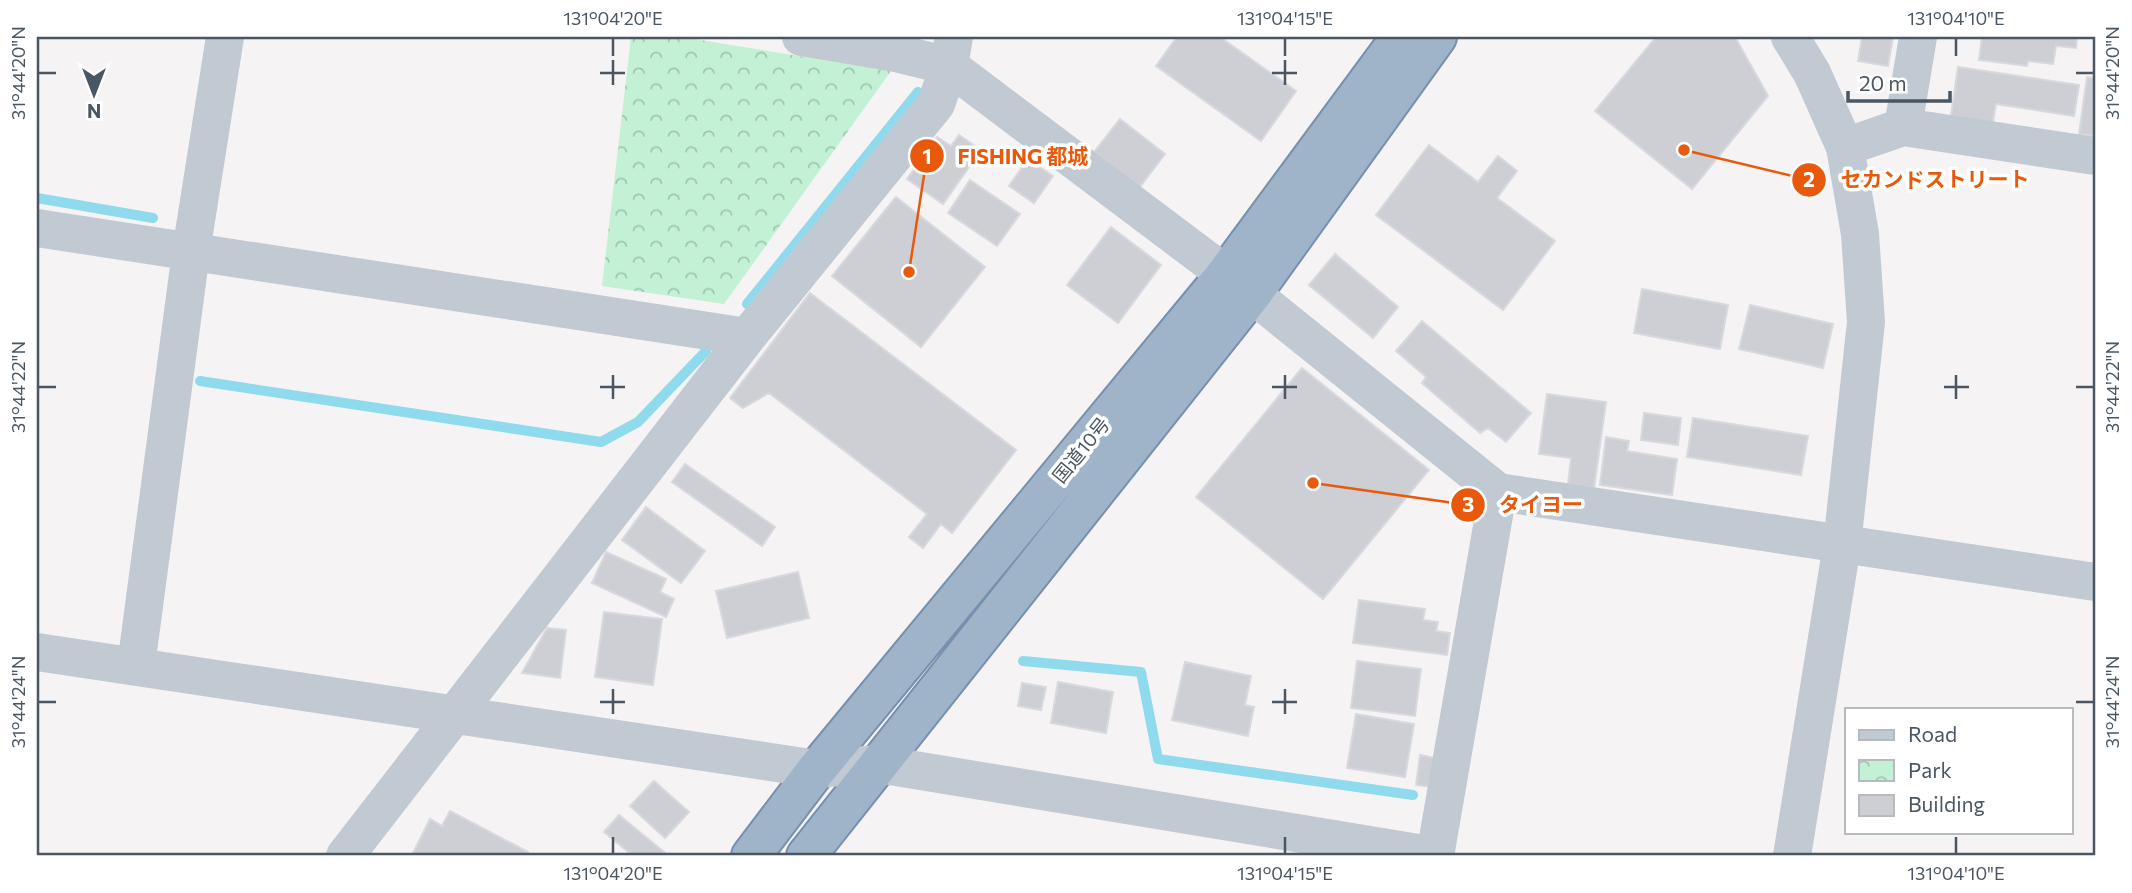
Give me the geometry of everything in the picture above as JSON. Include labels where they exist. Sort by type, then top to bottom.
[{"type":"highway","name":"国道10号","points":[[751,856],[817,769],[1239,284],[1401,37]]},
{"type":"highway","name":"国道10号","points":[[806,856],[1239,284],[1437,37]]},
{"type":"street","points":[[136,666],[191,251],[225,37]]},
{"type":"street","points":[[801,37],[896,53],[951,51],[1498,492],[2095,582]]},
{"type":"street","points":[[1790,37],[1812,73],[1845,147],[1860,234],[1866,322],[1843,545],[1792,856]]},
{"type":"street","points":[[1903,127],[1918,37]]},
{"type":"street","points":[[345,856],[747,337],[936,104],[951,51]]},
{"type":"street","points":[[1845,147],[1903,127],[2095,156]]},
{"type":"street","points":[[37,228],[747,337]]},
{"type":"street","points":[[37,652],[817,769],[878,764],[1435,856],[1498,492]]},
{"type":"green space","points":[[631,37],[682,37],[891,71],[724,304],[602,286]]},
{"type":"building","points":[[1177,37],[1220,37],[1296,91],[1261,141],[1156,66]]},
{"type":"building","points":[[1656,37],[1735,37],[1768,96],[1692,189],[1595,111]]},
{"type":"building","points":[[1862,37],[1893,37],[1888,66],[1858,61]]},
{"type":"building","points":[[1982,37],[2077,37],[2076,48],[2056,46],[2053,64],[2028,61],[2027,66],[1979,60]]},
{"type":"building","points":[[1958,67],[2079,85],[2074,116],[1996,104],[1992,128],[1950,122]]},
{"type":"building","points":[[2087,77],[2095,78],[2095,136],[2079,134]]},
{"type":"building","points":[[1120,119],[1165,154],[1139,188],[1094,152]]},
{"type":"building","points":[[959,135],[981,150],[943,204],[907,179],[937,137],[951,146]]},
{"type":"building","points":[[1429,145],[1478,182],[1498,156],[1517,171],[1497,198],[1555,241],[1503,310],[1376,215]]},
{"type":"building","points":[[1028,159],[1053,176],[1034,203],[1009,186]]},
{"type":"building","points":[[970,180],[1020,214],[997,246],[948,213]]},
{"type":"building","points":[[896,197],[985,267],[921,347],[832,276]]},
{"type":"building","points":[[1111,227],[1161,265],[1118,323],[1067,285]]},
{"type":"building","points":[[1335,254],[1398,307],[1373,338],[1309,285]]},
{"type":"building","points":[[1642,289],[1728,305],[1720,349],[1634,333]]},
{"type":"building","points":[[810,293],[1016,450],[952,533],[941,524],[923,548],[909,537],[927,514],[769,393],[743,408],[730,398]]},
{"type":"building","points":[[1750,305],[1833,324],[1823,368],[1739,349]]},
{"type":"building","points":[[1422,321],[1531,413],[1506,442],[1488,428],[1480,433],[1422,383],[1426,377],[1396,351]]},
{"type":"building","points":[[1302,368],[1429,470],[1323,599],[1196,497]]},
{"type":"building","points":[[1547,394],[1606,402],[1594,488],[1568,484],[1571,458],[1539,454]]},
{"type":"building","points":[[1644,413],[1681,418],[1678,445],[1641,440]]},
{"type":"building","points":[[1693,418],[1808,436],[1801,475],[1687,457]]},
{"type":"building","points":[[1606,437],[1629,441],[1627,451],[1677,459],[1672,495],[1600,485]]},
{"type":"building","points":[[685,464],[775,527],[762,546],[672,482]]},
{"type":"building","points":[[646,507],[705,551],[681,583],[622,540]]},
{"type":"building","points":[[606,552],[666,579],[660,592],[674,599],[666,617],[592,583]]},
{"type":"building","points":[[798,572],[809,618],[727,638],[716,591]]},
{"type":"building","points":[[1359,600],[1425,609],[1423,620],[1438,622],[1436,631],[1450,633],[1447,655],[1353,643]]},
{"type":"building","points":[[604,612],[662,619],[653,685],[595,677]]},
{"type":"building","points":[[547,628],[566,630],[560,678],[522,673]]},
{"type":"building","points":[[1357,661],[1421,669],[1415,716],[1351,708]]},
{"type":"building","points":[[1185,662],[1251,676],[1245,705],[1254,707],[1248,736],[1172,720]]},
{"type":"building","points":[[1058,682],[1113,692],[1106,733],[1051,723]]},
{"type":"building","points":[[1022,683],[1046,687],[1041,710],[1018,706]]},
{"type":"building","points":[[1356,714],[1414,724],[1405,777],[1347,768]]},
{"type":"building","points":[[1420,755],[1435,758],[1431,787],[1416,785]]},
{"type":"building","points":[[654,781],[689,812],[665,838],[630,806]]},
{"type":"building","points":[[450,811],[528,852],[526,856],[420,856],[413,853],[430,819],[442,826]]},
{"type":"building","points":[[619,815],[669,856],[633,856],[604,832]]},
{"type":"waterway","points":[[747,304],[918,92]]},
{"type":"waterway","points":[[37,198],[153,218]]},
{"type":"waterway","points":[[200,381],[601,442],[638,422],[706,351]]},
{"type":"waterway","points":[[1023,661],[1141,672],[1158,759],[1413,795]]},
{"type":"place","name":"セカンドストリート","points":[[1684,150]]},
{"type":"place","name":"FISHING 都城","points":[[909,272]]},
{"type":"place","name":"タイヨー","points":[[1313,483]]}]
